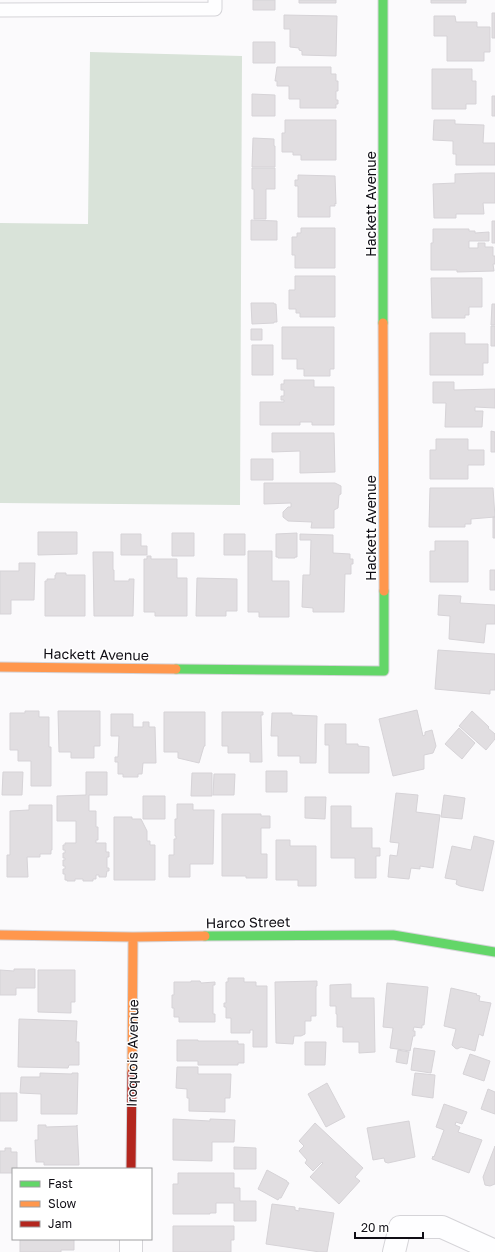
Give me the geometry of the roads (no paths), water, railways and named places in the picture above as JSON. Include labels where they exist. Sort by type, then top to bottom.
[{"type":"street","name":"Hackett Avenue","points":[[0,667],[384,671],[383,0]]},
{"type":"street","name":"Harco Street","points":[[0,934],[134,937],[393,935],[495,952]]},
{"type":"street","name":"Iroquois Avenue","points":[[131,1168],[134,937]]},
{"type":"street","points":[[394,1252],[400,1227],[442,1227],[495,1251]]},
{"type":"street","points":[[131,1240],[131,1252]]},
{"type":"lane","points":[[0,10],[215,9],[214,0]]}]
